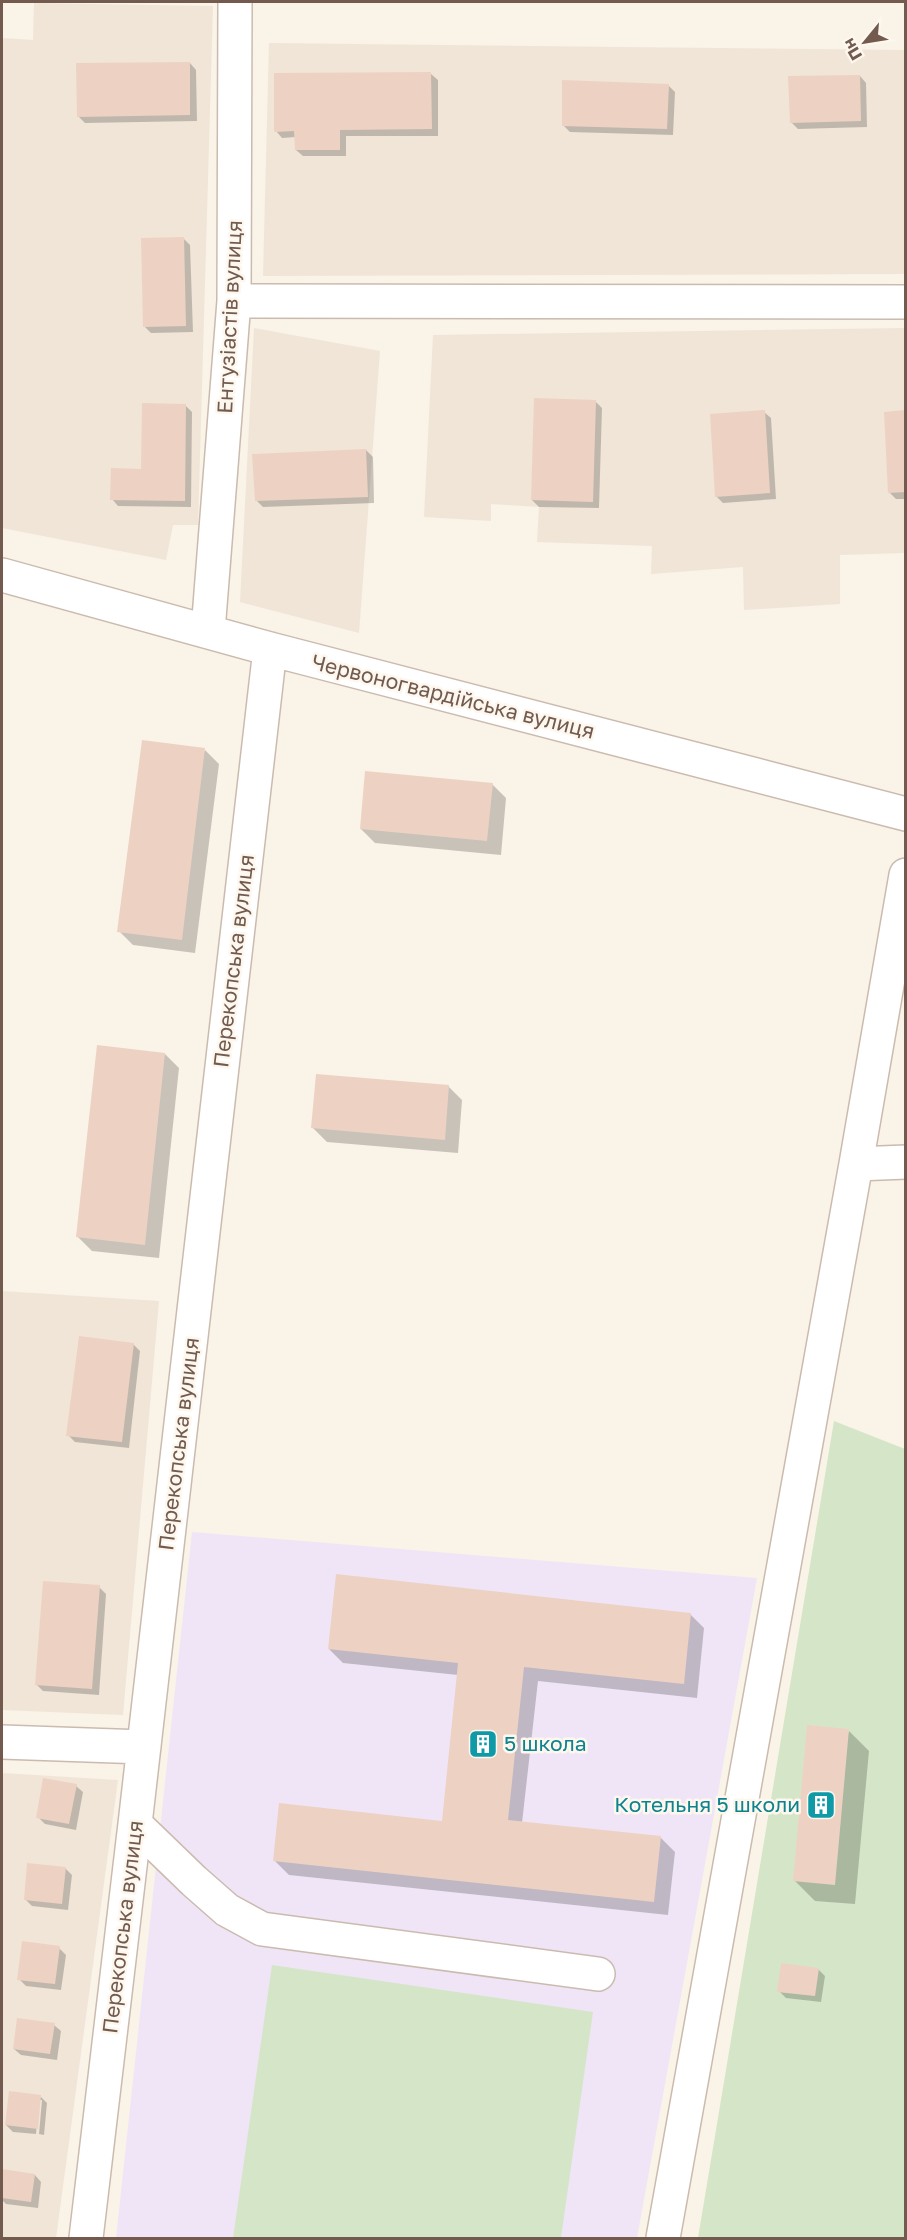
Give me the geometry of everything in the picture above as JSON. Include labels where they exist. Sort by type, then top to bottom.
[{"type":"street","name":"Ентузіастів вулиця","points":[[208,631],[234,301],[236,2]]},
{"type":"street","points":[[234,301],[906,302]]},
{"type":"street","name":"Червоногвардійська вулиця","points":[[2,575],[270,650],[906,814]]},
{"type":"street","name":"Перекопська вулиця","points":[[86,2238],[270,650]]},
{"type":"street","points":[[663,2238],[906,875]]},
{"type":"street","points":[[856,1164],[906,1162]]},
{"type":"street","points":[[2,1742],[144,1747]]},
{"type":"street","points":[[135,1824],[227,1910],[262,1929],[598,1974]]},
{"type":"shaded area","points":[[34,3],[213,6],[198,525],[173,525],[166,560],[2,528],[2,38],[33,40]]},
{"type":"shaded area","points":[[269,43],[905,50],[905,274],[263,276]]},
{"type":"shaded area","points":[[254,328],[380,351],[359,633],[240,602]]},
{"type":"shaded area","points":[[905,328],[905,553],[840,555],[840,604],[744,610],[743,567],[651,574],[652,546],[537,542],[539,507],[491,504],[491,521],[424,517],[433,335]]},
{"type":"shaded area","points":[[2,1291],[159,1301],[123,1715],[2,1710]]},
{"type":"shaded area","points":[[192,1532],[757,1578],[637,2238],[116,2238]]},
{"type":"shaded area","points":[[2,1773],[118,1780],[56,2238],[2,2238]]},
{"type":"green space","points":[[834,1421],[905,1449],[905,2238],[698,2238]]},
{"type":"green space","points":[[272,1965],[593,2012],[561,2238],[233,2238]]},
{"type":"building","points":[[190,62],[190,115],[77,117],[76,63]]},
{"type":"building","points":[[431,72],[432,129],[340,130],[340,150],[295,150],[294,131],[274,132],[274,73]]},
{"type":"building","points":[[860,75],[861,121],[790,123],[788,76]]},
{"type":"building","points":[[562,80],[669,84],[667,129],[562,126]]},
{"type":"building","points":[[184,237],[186,326],[143,327],[141,238]]},
{"type":"building","points":[[534,398],[596,400],[593,502],[531,500]]},
{"type":"building","points":[[142,403],[186,404],[185,501],[110,500],[111,468],[141,469]]},
{"type":"building","points":[[765,410],[770,493],[715,497],[710,414]]},
{"type":"building","points":[[906,410],[906,492],[888,493],[884,412]]},
{"type":"building","points":[[366,449],[368,497],[255,501],[252,454]]},
{"type":"building","points":[[142,740],[205,748],[182,940],[117,932]]},
{"type":"building","points":[[365,771],[493,783],[487,841],[360,829]]},
{"type":"building","points":[[97,1045],[165,1053],[145,1245],[76,1237]]},
{"type":"building","points":[[316,1074],[449,1085],[445,1140],[311,1128]]},
{"type":"building","points":[[79,1336],[134,1343],[122,1442],[66,1436]]},
{"type":"building","name":"5 школа","points":[[336,1574],[691,1613],[684,1684],[524,1667],[508,1820],[661,1836],[654,1902],[273,1861],[279,1803],[442,1821],[458,1663],[328,1649]]},
{"type":"building","points":[[43,1581],[100,1585],[92,1689],[35,1685]]},
{"type":"building","name":"Котельня 5 школи","points":[[807,1725],[849,1729],[835,1885],[793,1881]]},
{"type":"building","points":[[43,1778],[77,1784],[69,1824],[36,1818]]},
{"type":"building","points":[[27,1863],[66,1867],[62,1904],[24,1900]]},
{"type":"building","points":[[22,1941],[60,1946],[55,1984],[17,1980]]},
{"type":"building","points":[[781,1963],[819,1968],[815,1996],[777,1992]]},
{"type":"building","points":[[17,2018],[55,2023],[50,2054],[13,2049]]},
{"type":"building","points":[[9,2091],[41,2095],[38,2129],[5,2125]]},
{"type":"building","points":[[2,2169],[35,2174],[31,2202],[2,2198]]},
{"type":"place","name":"5 школа","points":[[483,1744]]},
{"type":"place","name":"Котельня 5 школи","points":[[821,1805]]}]
